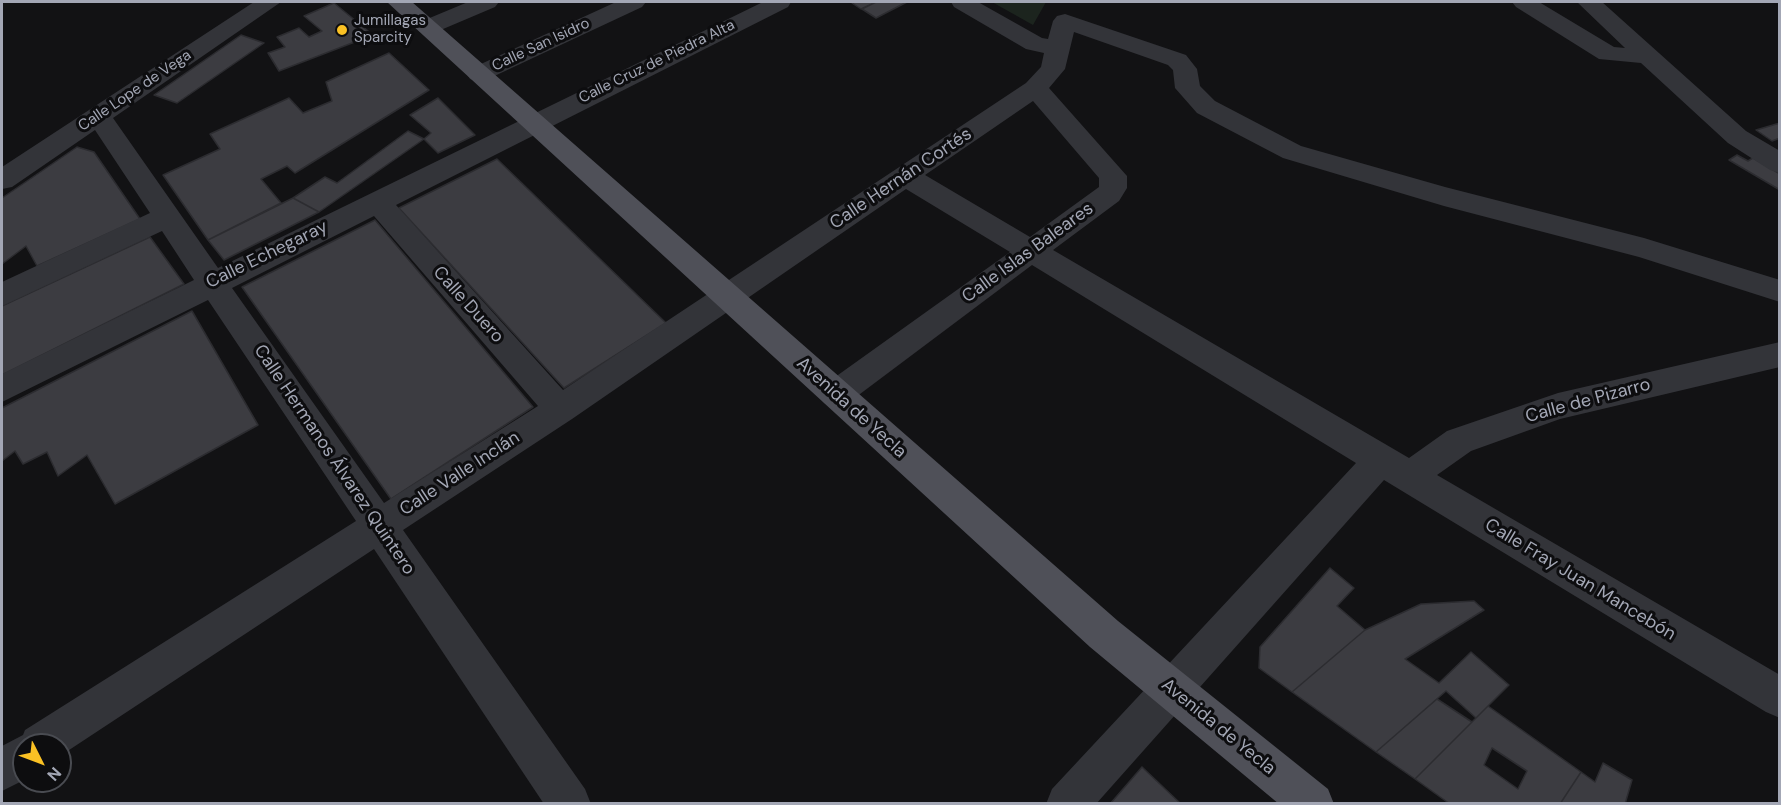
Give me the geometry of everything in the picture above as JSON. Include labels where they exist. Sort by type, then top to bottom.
[{"type":"main road","name":"Avenida de Yecla","points":[[399,2],[728,298],[1169,689],[1313,804]]},
{"type":"street","name":"Calle Lope de Vega","points":[[2,180],[269,2]]},
{"type":"street","points":[[428,27],[487,2]]},
{"type":"street","name":"Calle San Isidro","points":[[479,74],[634,2]]},
{"type":"street","name":"Calle Cruz de Piedra Alta","points":[[533,123],[780,2]]},
{"type":"street","points":[[962,2],[1035,44],[1057,48]]},
{"type":"street","points":[[1524,2],[1608,54],[1649,56]]},
{"type":"street","points":[[1589,2],[1737,137],[1779,164]]},
{"type":"street","points":[[1069,11],[1177,60],[1185,69],[1188,88],[1206,107],[1292,152],[1444,196],[1644,248],[1779,291]]},
{"type":"street","name":"Calle Hernán Cortés","points":[[728,298],[904,175],[1035,88],[1053,69],[1069,11]]},
{"type":"street","name":"Calle Islas Baleares","points":[[836,394],[1109,194],[1115,182],[1113,176],[1035,88]]},
{"type":"street","name":"Calle Hermanos Álvarez Quintero","points":[[98,116],[570,804]]},
{"type":"street","name":"Calle Echegaray","points":[[2,389],[533,123]]},
{"type":"street","name":"Calle Fray Juan Mancebón","points":[[904,175],[1779,698]]},
{"type":"street","name":"Calle Duero","points":[[376,201],[560,409]]},
{"type":"street","points":[[2,295],[168,216]]},
{"type":"street","name":"Calle Valle Inclán","points":[[59,733],[728,298]]},
{"type":"street","name":"Calle de Pizarro","points":[[1067,804],[1169,689],[1395,470],[1432,458],[1459,441],[1558,406],[1779,354]]},
{"type":"shaded area","points":[[992,2],[1046,2],[1033,25]]},
{"type":"building","points":[[876,2],[861,9],[852,3]]},
{"type":"building","points":[[876,2],[907,2],[876,18],[862,9]]},
{"type":"building","points":[[334,3],[373,35],[279,71],[268,53],[285,47],[277,37],[299,28],[309,37],[322,31],[304,16]]},
{"type":"building","points":[[241,35],[264,43],[177,103],[154,95]]},
{"type":"building","points":[[389,53],[429,90],[295,173],[287,166],[261,179],[281,203],[208,240],[163,175],[220,149],[210,134],[289,98],[303,113],[332,101],[326,82]]},
{"type":"building","points":[[438,98],[475,135],[438,153],[424,139],[431,133],[410,115]]},
{"type":"building","points":[[1780,123],[1780,138],[1772,141],[1756,130]]},
{"type":"building","points":[[408,131],[424,139],[319,212],[293,198],[325,177],[337,183]]},
{"type":"building","points":[[77,147],[94,152],[140,219],[37,266],[26,246],[2,264],[2,198]]},
{"type":"building","points":[[1737,155],[1748,161],[1753,158],[1780,174],[1780,190],[1729,160]]},
{"type":"building","points":[[497,159],[666,323],[564,388],[399,208]]},
{"type":"building","points":[[293,198],[319,212],[224,260],[208,240]]},
{"type":"building","points":[[375,220],[533,407],[391,499],[242,287]]},
{"type":"building","points":[[150,237],[184,284],[2,375],[2,306]]},
{"type":"building","points":[[192,311],[258,425],[115,504],[87,455],[58,476],[47,452],[23,464],[15,451],[2,461],[2,408]]},
{"type":"building","points":[[1330,568],[1354,588],[1337,606],[1365,630],[1292,692],[1259,668],[1260,647]]},
{"type":"building","points":[[1474,601],[1484,610],[1405,659],[1439,683],[1471,652],[1509,685],[1476,718],[1446,691],[1376,752],[1292,692],[1365,630],[1421,604]]},
{"type":"building","points":[[1437,699],[1472,722],[1415,779],[1376,752]]},
{"type":"building","points":[[1488,706],[1581,772],[1560,804],[1450,804],[1415,779]],"holes":[[[1492,748],[1527,771],[1518,789],[1484,765]]]},
{"type":"building","points":[[1603,763],[1632,780],[1625,804],[1560,804],[1581,772],[1595,782]]},
{"type":"building","points":[[1142,767],[1181,804],[1110,804]]},
{"type":"place","name":"Jumillagas Sparcity","points":[[342,30]]}]
